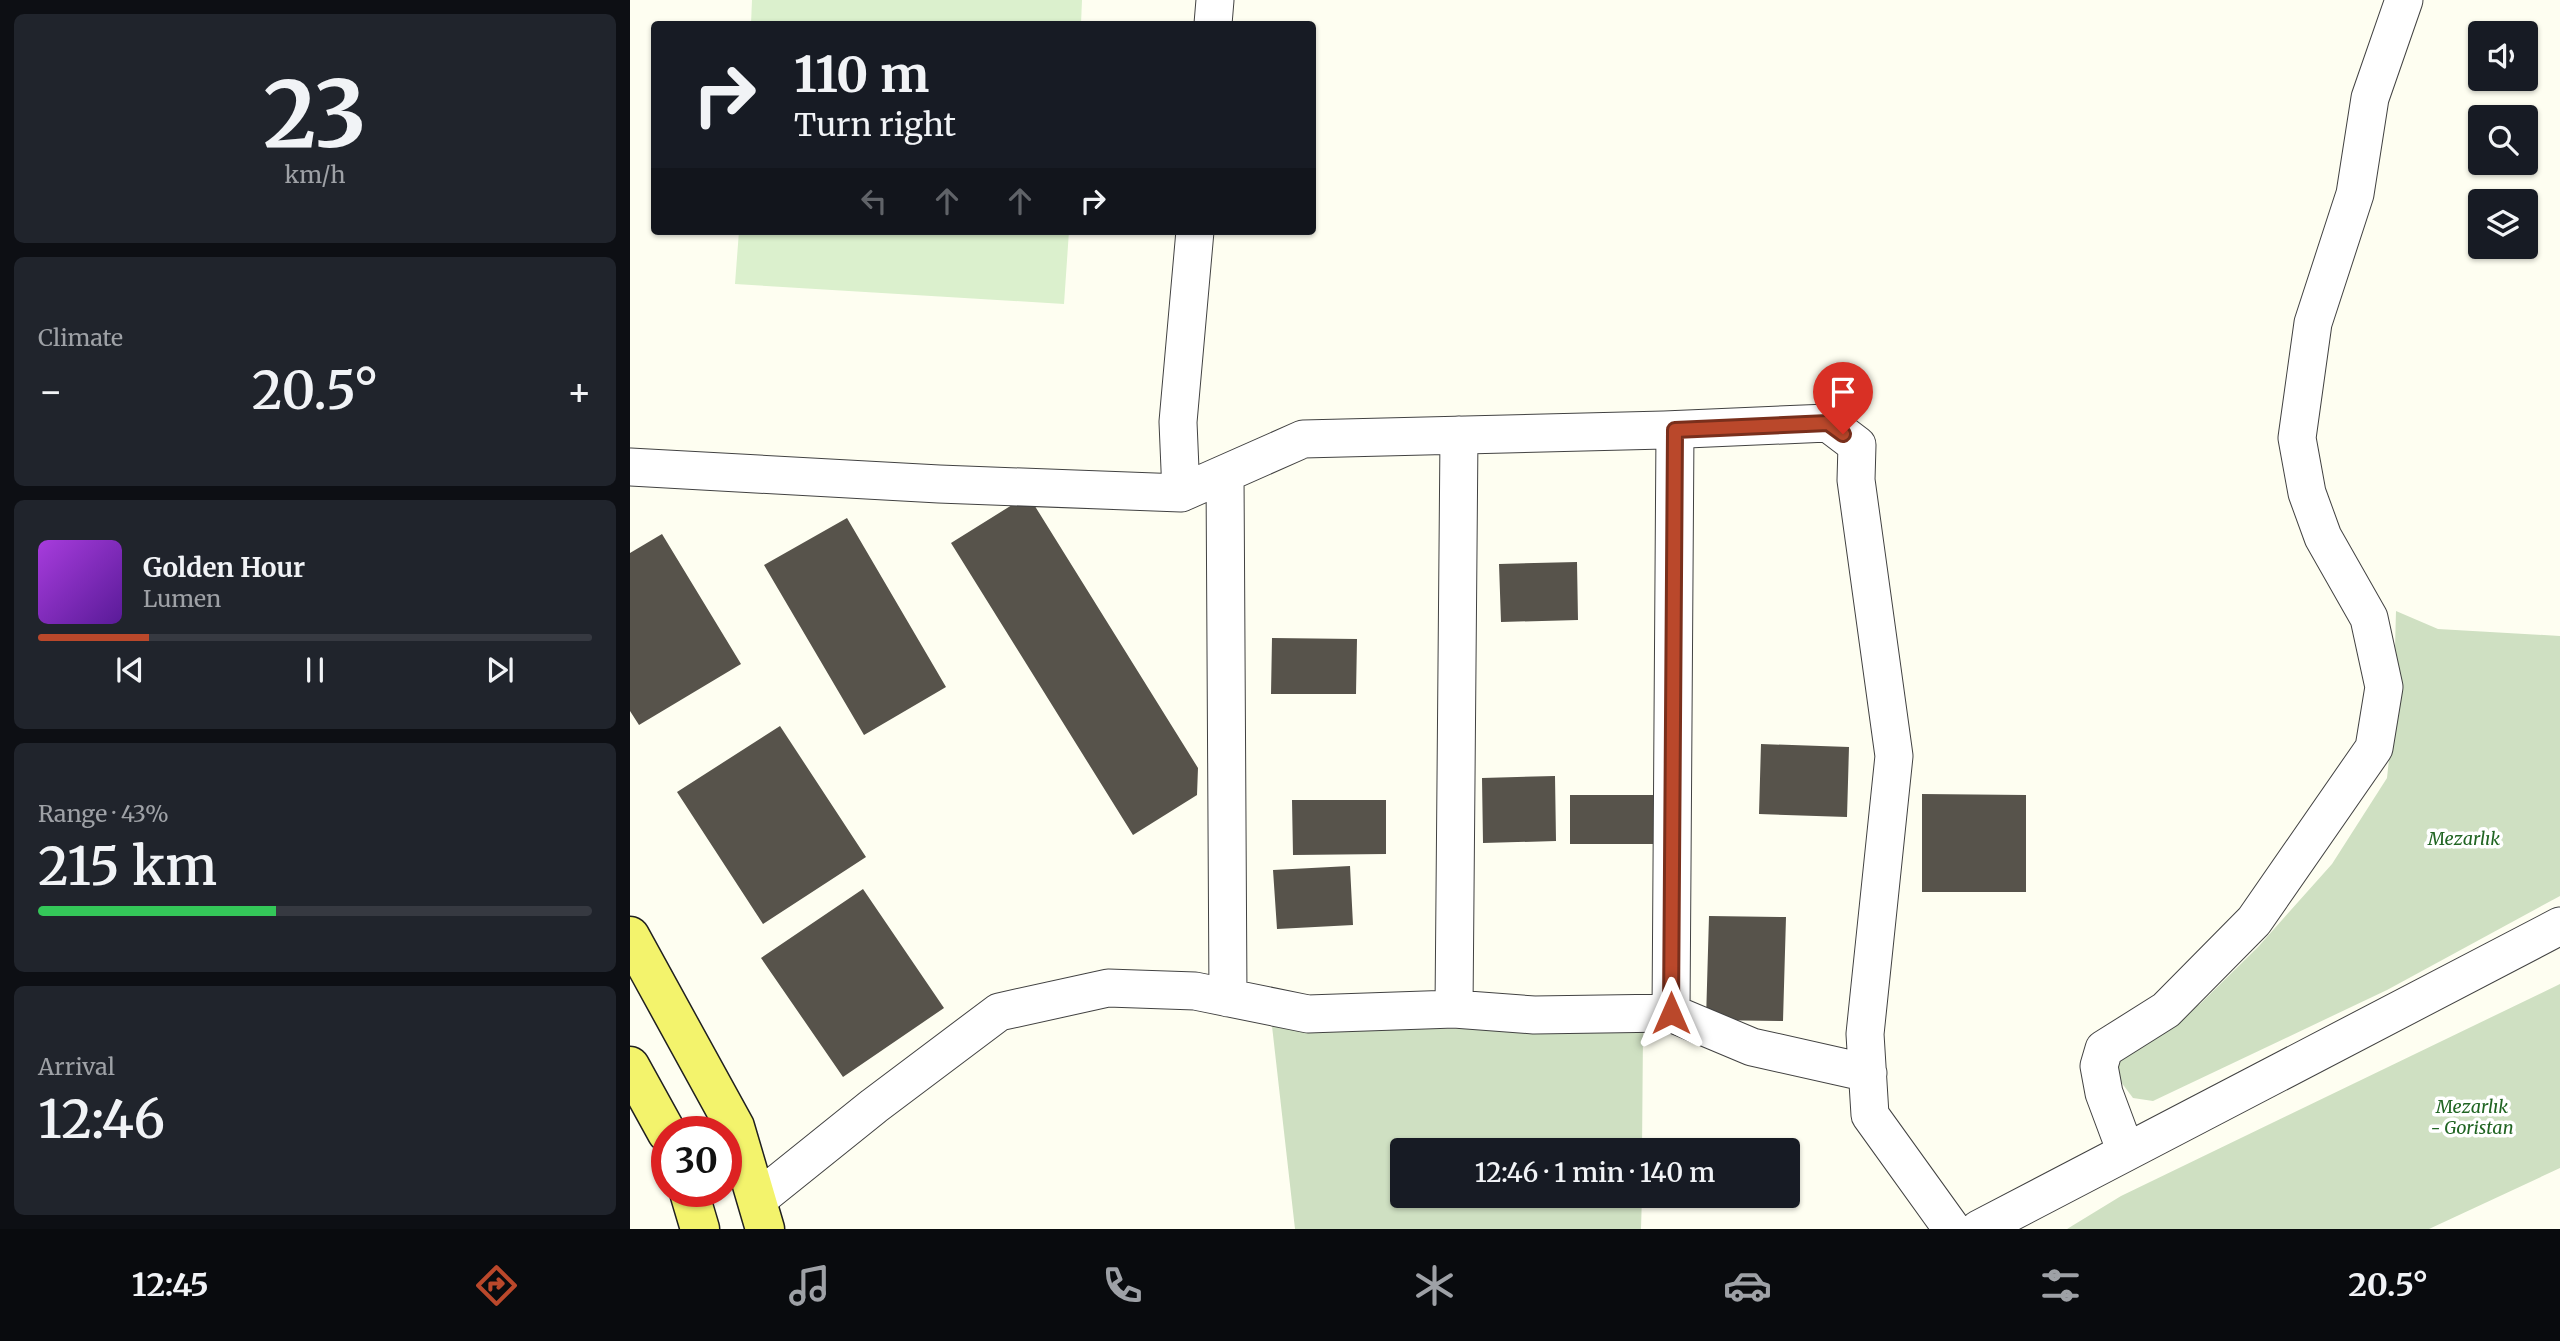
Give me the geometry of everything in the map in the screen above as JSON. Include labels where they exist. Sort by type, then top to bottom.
[{"type":"main road","points":[[630,936],[735,1127],[761,1215]]},
{"type":"main road","points":[[630,1066],[658,1116]]},
{"type":"main road","points":[[693,1207],[700,1229]]},
{"type":"street","points":[[1213,21],[1215,0]]},
{"type":"street","points":[[2126,1152],[2104,1093],[2099,1066],[2104,1049],[2166,1010],[2254,921],[2374,748],[2384,687],[2369,618],[2323,537],[2306,494],[2297,438],[2312,323],[2355,194],[2370,98],[2404,0]]},
{"type":"street","points":[[1181,494],[1178,422],[1195,235]]},
{"type":"street","points":[[630,467],[1181,494],[1303,439],[1675,430],[1828,423],[1857,445],[1856,480],[1894,756],[1865,1034],[1870,1115],[1952,1229]]},
{"type":"street","points":[[1671,1013],[1675,430]]},
{"type":"street","points":[[1454,1009],[1459,435]]},
{"type":"street","points":[[1225,474],[1228,998]]},
{"type":"street","points":[[1979,1229],[2560,926]]},
{"type":"street","points":[[761,1215],[874,1106],[999,1012],[1108,988],[1195,991],[1308,1014],[1454,1009],[1534,1015],[1671,1013],[1752,1047],[1868,1073]]},
{"type":"green space","points":[[752,0],[1082,0],[1081,21],[751,21]]},
{"type":"green space","points":[[739,235],[1069,235],[1064,304],[735,284]]},
{"type":"green space","name":"Mezarlık","points":[[2396,611],[2438,629],[2560,636],[2560,896],[2387,990],[2153,1101],[2133,1098],[2112,1070],[2111,1055],[2200,1004],[2258,947],[2332,864],[2387,778],[2393,722]]},
{"type":"green space","name":"Mezarlık - Goristan","points":[[2560,984],[2560,1168],[2429,1229],[2067,1229],[2121,1196]]},
{"type":"green space","points":[[1272,1026],[1643,1032],[1642,1138],[1390,1138],[1390,1208],[1642,1208],[1641,1229],[1295,1229]]},
{"type":"building","points":[[1028,495],[1198,768],[1197,795],[1133,835],[951,543]]},
{"type":"building","points":[[847,518],[946,687],[864,735],[764,565]]},
{"type":"building","points":[[662,534],[741,664],[639,725],[630,711],[630,553]]},
{"type":"building","points":[[1577,562],[1578,620],[1501,622],[1499,564]]},
{"type":"building","points":[[1272,638],[1357,639],[1356,694],[1271,694]]},
{"type":"building","points":[[780,726],[866,857],[763,924],[677,792]]},
{"type":"building","points":[[1761,744],[1849,747],[1847,817],[1759,814]]},
{"type":"building","points":[[1555,776],[1556,841],[1483,843],[1482,778]]},
{"type":"building","points":[[1922,794],[2026,795],[2026,892],[1922,892]]},
{"type":"building","points":[[1570,795],[1654,795],[1655,844],[1570,844]]},
{"type":"building","points":[[1292,800],[1386,800],[1386,854],[1293,855]]},
{"type":"building","points":[[1350,866],[1353,925],[1277,929],[1273,870]]},
{"type":"building","points":[[863,889],[944,1008],[843,1077],[761,958]]},
{"type":"building","points":[[1709,916],[1786,917],[1783,1021],[1706,1020]]},
{"type":"route","points":[[1671,1013],[1675,430],[1828,423],[1843,434]]}]
